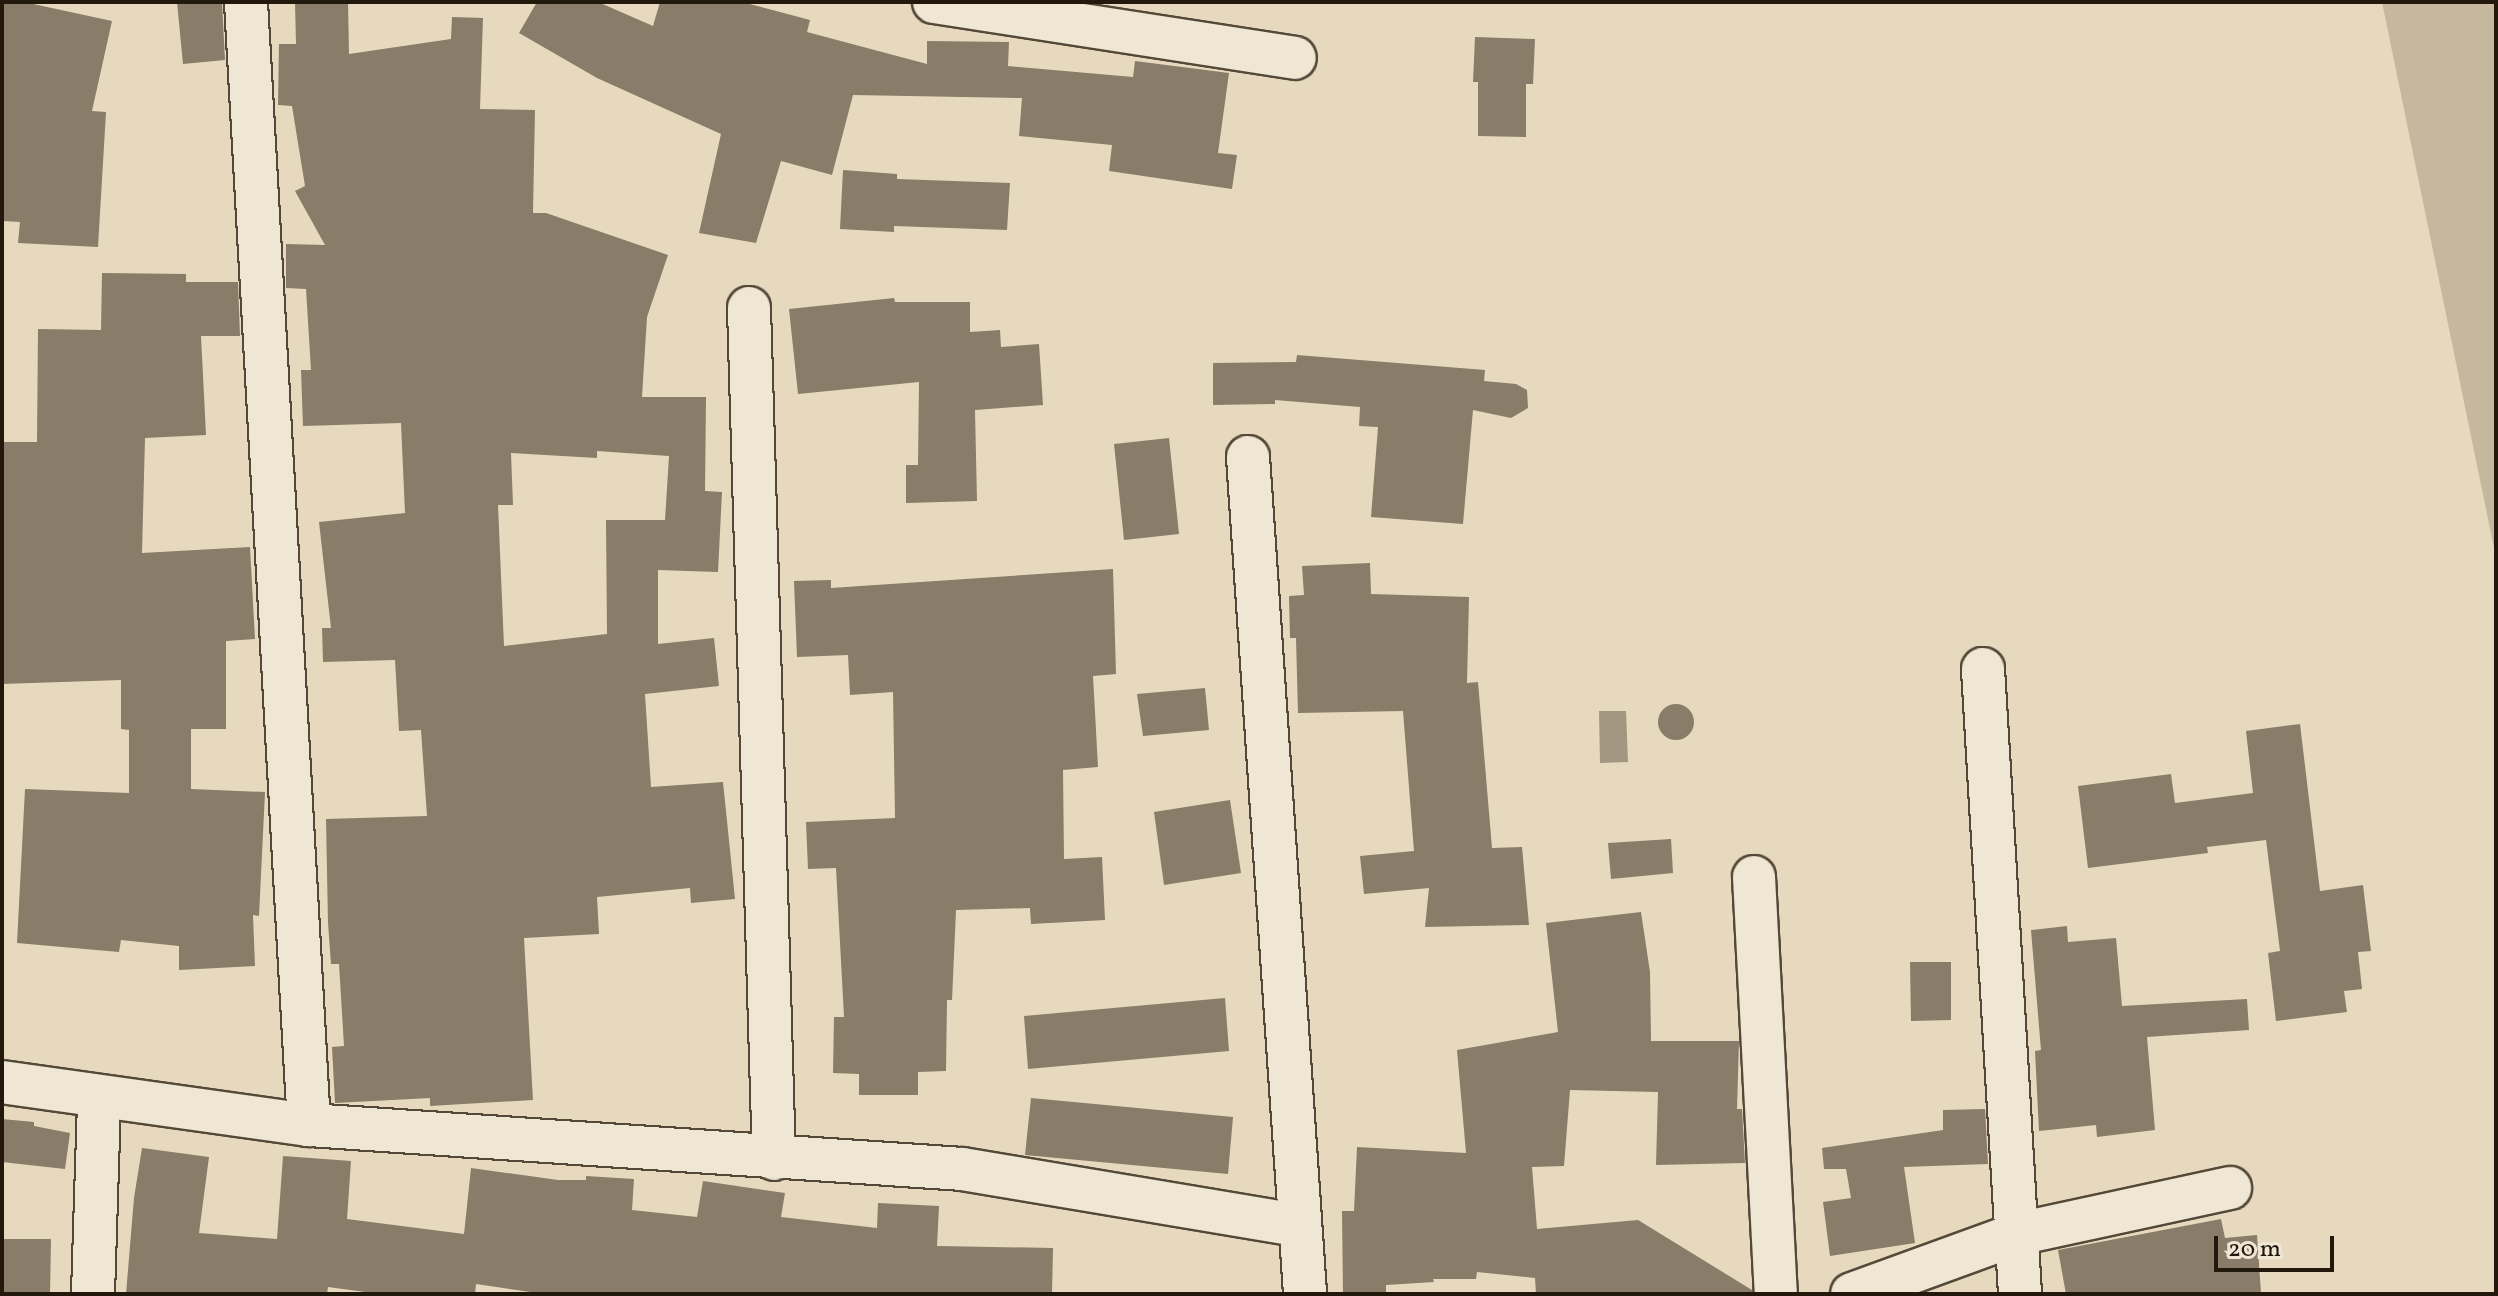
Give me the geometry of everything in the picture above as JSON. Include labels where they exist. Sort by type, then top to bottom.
[{"type":"street","points":[[246,2],[309,1125]]},
{"type":"street","points":[[934,2],[1295,58]]},
{"type":"street","points":[[749,308],[774,1159]]},
{"type":"street","points":[[1248,457],[1305,1294]]},
{"type":"street","points":[[1983,669],[2020,1294]]},
{"type":"street","points":[[1754,877],[1776,1294]]},
{"type":"street","points":[[2,1082],[309,1125],[774,1159],[962,1169],[1298,1225]]},
{"type":"street","points":[[93,1294],[99,1098]]},
{"type":"street","points":[[1852,1294],[2017,1234],[2230,1188]]},
{"type":"shaded area","points":[[2382,2],[2496,2],[2496,558]]},
{"type":"shaded area","points":[[1599,711],[1626,711],[1628,762],[1600,763]]},
{"type":"building","points":[[2,2],[24,2],[112,21],[92,111],[106,112],[98,247],[18,243],[20,222],[2,221]]},
{"type":"building","points":[[177,2],[222,2],[225,60],[183,64]]},
{"type":"building","points":[[295,2],[348,2],[349,54],[451,39],[452,17],[483,18],[480,109],[535,110],[533,213],[546,213],[668,255],[647,317],[642,397],[706,397],[705,491],[722,492],[718,572],[658,570],[658,644],[714,638],[719,686],[645,694],[651,787],[723,782],[735,899],[691,903],[690,888],[597,897],[599,934],[524,938],[533,1100],[430,1106],[430,1098],[335,1103],[332,1047],[344,1046],[339,964],[331,964],[326,819],[427,816],[421,730],[399,731],[395,660],[323,662],[322,628],[331,628],[319,522],[405,513],[401,423],[303,426],[301,370],[311,370],[306,289],[286,288],[286,244],[325,245],[295,191],[305,186],[292,106],[278,105],[279,44],[296,44]],"holes":[[[597,451],[669,456],[665,520],[606,520],[607,634],[504,646],[498,505],[513,505],[511,453],[597,458]]]},
{"type":"building","points":[[537,2],[598,2],[653,26],[660,2],[742,2],[810,20],[807,32],[927,64],[927,41],[1009,42],[1008,66],[1133,77],[1135,61],[1229,73],[1218,153],[1237,155],[1232,189],[1109,171],[1112,145],[1019,136],[1022,98],[853,95],[832,175],[781,161],[756,243],[699,233],[721,134],[597,78],[519,33]]},
{"type":"building","points":[[1475,37],[1535,39],[1533,84],[1526,84],[1526,137],[1478,136],[1478,82],[1473,82]]},
{"type":"building","points":[[843,170],[897,174],[897,179],[1010,183],[1007,230],[894,226],[894,232],[840,229]]},
{"type":"building","points":[[102,273],[186,274],[186,282],[238,282],[240,336],[201,336],[206,435],[145,438],[142,553],[250,547],[255,639],[226,641],[226,729],[191,729],[191,789],[265,792],[259,916],[253,915],[255,966],[179,970],[179,946],[121,940],[119,952],[17,943],[25,789],[129,793],[129,730],[121,729],[121,680],[2,684],[2,442],[37,442],[38,329],[101,330]]},
{"type":"building","points":[[894,298],[895,302],[970,302],[970,332],[1000,330],[1001,347],[1039,344],[1043,405],[975,410],[977,501],[906,503],[906,465],[918,465],[919,382],[798,394],[789,309]]},
{"type":"building","points":[[1297,355],[1485,370],[1484,381],[1516,384],[1527,390],[1528,408],[1511,418],[1473,410],[1463,524],[1371,517],[1378,427],[1359,426],[1360,407],[1275,400],[1275,404],[1213,405],[1213,363],[1296,362]]},
{"type":"building","points":[[1169,438],[1179,534],[1124,540],[1114,444]]},
{"type":"building","points":[[1370,563],[1371,594],[1469,597],[1467,683],[1478,682],[1492,848],[1522,847],[1529,925],[1425,927],[1429,888],[1364,894],[1360,856],[1414,851],[1403,711],[1298,713],[1296,638],[1290,638],[1289,596],[1304,595],[1302,566]]},
{"type":"building","points":[[1113,569],[1116,674],[1093,676],[1098,767],[1063,770],[1064,859],[1102,857],[1105,920],[1031,924],[1030,908],[956,910],[952,1000],[947,1000],[946,1071],[918,1072],[918,1095],[859,1095],[859,1074],[833,1073],[834,1017],[844,1017],[836,868],[808,869],[806,822],[895,818],[893,692],[850,695],[848,655],[797,657],[794,581],[831,580],[831,588]]},
{"type":"building","points":[[1205,688],[1209,730],[1143,736],[1137,694]]},
{"type":"building","points":[[1676,704],[1689,709],[1694,722],[1689,735],[1676,740],[1663,735],[1658,722],[1663,709]]},
{"type":"building","points":[[2300,724],[2320,891],[2363,885],[2371,951],[2358,952],[2362,989],[2344,991],[2347,1012],[2276,1021],[2268,953],[2280,951],[2266,840],[2207,847],[2208,853],[2088,868],[2078,786],[2171,774],[2175,803],[2253,793],[2246,731]]},
{"type":"building","points":[[1230,800],[1241,873],[1164,885],[1154,812]]},
{"type":"building","points":[[1671,839],[1673,873],[1611,879],[1608,843]]},
{"type":"building","points":[[1641,912],[1650,972],[1651,1041],[1739,1041],[1737,1109],[1742,1109],[1745,1163],[1656,1165],[1658,1092],[1570,1090],[1564,1166],[1532,1167],[1537,1229],[1638,1220],[1752,1290],[1752,1294],[1536,1294],[1535,1278],[1477,1272],[1476,1279],[1433,1279],[1434,1282],[1386,1285],[1386,1294],[1343,1294],[1342,1211],[1354,1211],[1357,1147],[1466,1153],[1457,1050],[1558,1032],[1546,923]]},
{"type":"building","points":[[2067,926],[2068,942],[2116,938],[2122,1006],[2247,999],[2249,1030],[2147,1037],[2155,1130],[2097,1137],[2096,1125],[2039,1131],[2035,1051],[2041,1050],[2031,930]]},
{"type":"building","points":[[1910,962],[1951,962],[1951,1020],[1911,1021]]},
{"type":"building","points":[[1225,998],[1229,1051],[1028,1069],[1024,1016]]},
{"type":"building","points":[[1031,1098],[1233,1117],[1228,1174],[1025,1155]]},
{"type":"building","points":[[1985,1109],[1988,1164],[1904,1167],[1915,1243],[1830,1256],[1823,1202],[1851,1198],[1846,1169],[1824,1169],[1822,1148],[1943,1130],[1943,1110]]},
{"type":"building","points":[[2,1119],[34,1122],[34,1126],[70,1133],[65,1169],[2,1162]]},
{"type":"building","points":[[142,1148],[209,1157],[199,1233],[277,1239],[283,1156],[351,1161],[347,1219],[464,1234],[471,1168],[558,1180],[586,1180],[586,1176],[634,1179],[632,1210],[697,1217],[703,1181],[785,1193],[781,1217],[877,1228],[878,1203],[939,1206],[937,1246],[1053,1248],[1052,1294],[544,1294],[476,1284],[475,1294],[380,1294],[328,1287],[327,1294],[126,1294],[134,1198]]},
{"type":"building","points":[[2221,1219],[2225,1238],[2257,1235],[2261,1293],[2066,1294],[2058,1250]]},
{"type":"building","points":[[2,1239],[51,1239],[50,1294],[2,1294]]}]
